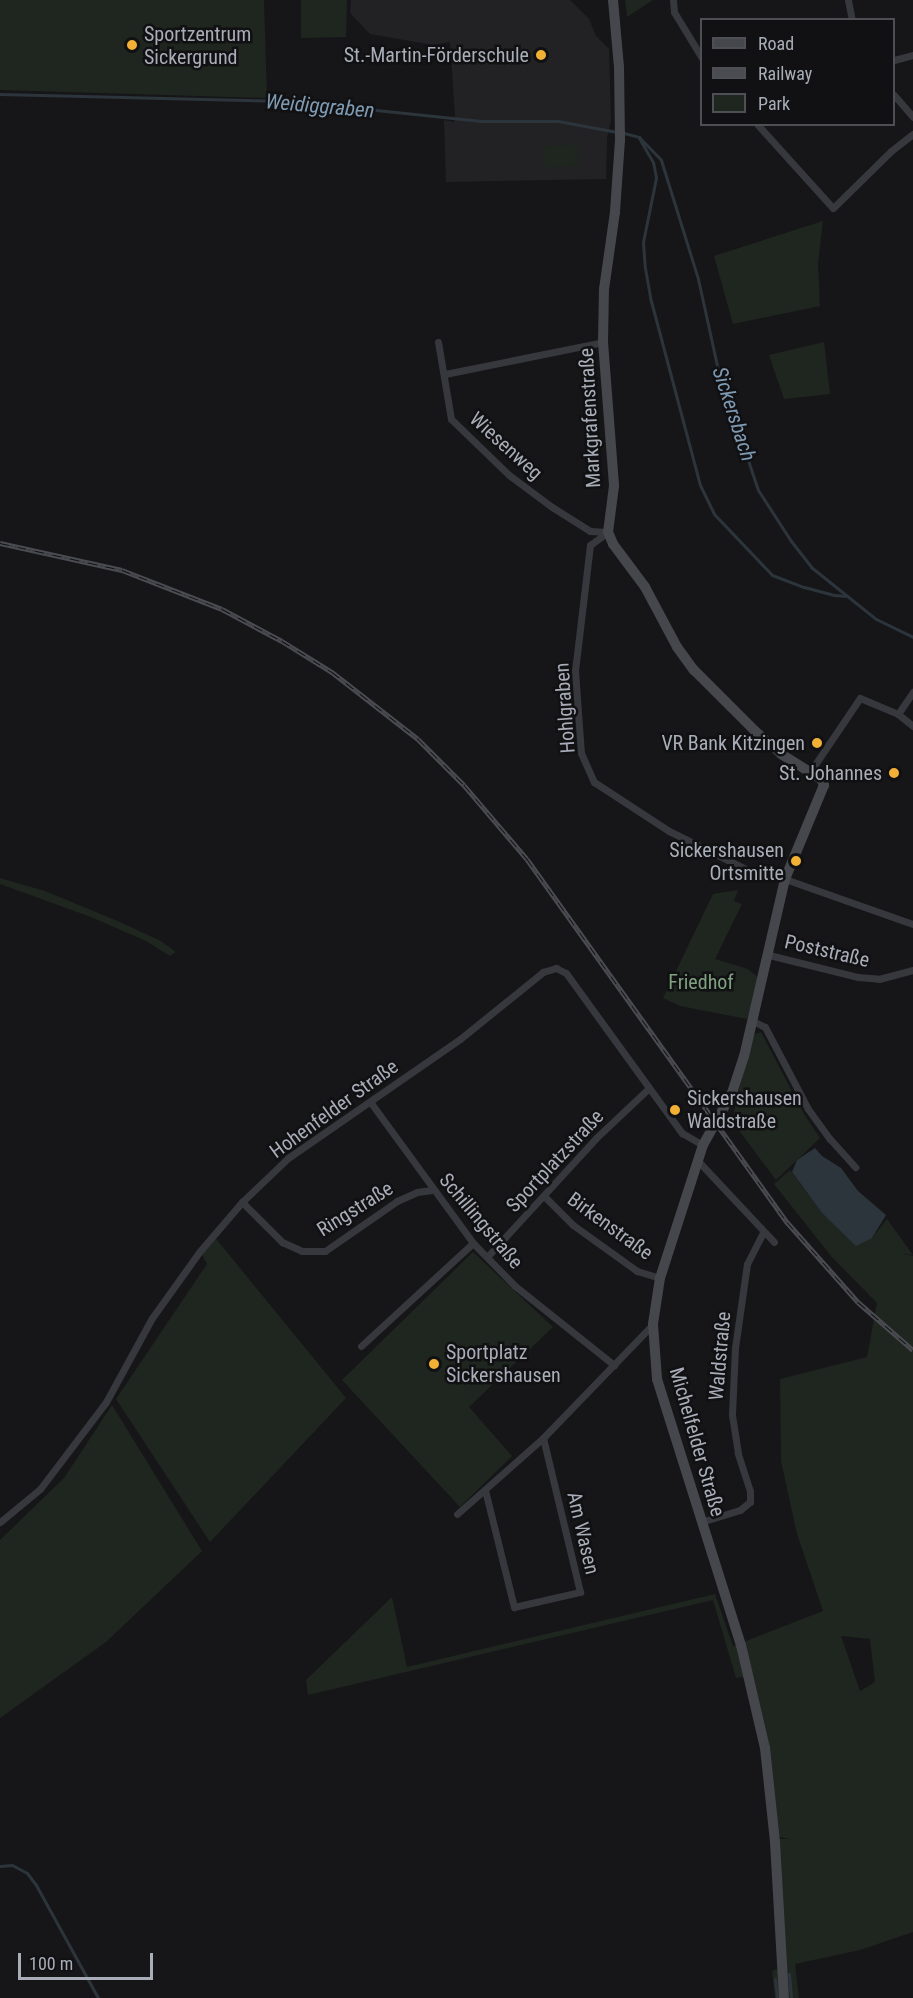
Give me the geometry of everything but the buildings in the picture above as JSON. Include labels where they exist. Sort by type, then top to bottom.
[{"type":"street","name":"Markgrafenstraße","points":[[608,532],[614,486],[603,342],[603,289],[615,212],[620,140],[619,67],[613,0]]},
{"type":"street","points":[[672,0],[674,12],[700,55]]},
{"type":"street","points":[[848,0],[852,18]]},
{"type":"street","points":[[895,60],[913,56]]},
{"type":"street","points":[[895,96],[913,117]]},
{"type":"street","points":[[759,126],[833,208],[891,151],[913,134]]},
{"type":"street","name":"Wiesenweg","points":[[438,342],[446,374],[451,418],[459,427],[509,475],[552,507],[590,531],[608,532]]},
{"type":"street","points":[[446,374],[603,342]]},
{"type":"street","points":[[608,532],[613,544],[645,587],[676,647],[694,670],[754,731],[781,754],[810,772],[861,699],[898,714],[913,726]]},
{"type":"street","name":"Hohlgraben","points":[[608,532],[590,545],[575,670],[581,753],[594,782],[669,831],[754,873],[785,879],[913,924]]},
{"type":"street","points":[[898,714],[913,692]]},
{"type":"street","name":"Michelfelder Straße","points":[[784,1998],[775,1842],[765,1748],[741,1645],[657,1379],[653,1324],[660,1278],[703,1145],[732,1093],[753,1021],[785,879],[824,785],[821,779],[810,772]]},
{"type":"street","name":"Poststraße","points":[[769,955],[858,977],[879,979],[913,970]]},
{"type":"street","name":"Hohenfelder Straße","points":[[0,1522],[40,1489],[106,1402],[152,1318],[200,1251],[242,1202],[288,1158],[371,1103],[460,1039],[543,972],[556,968],[566,974],[682,1133],[703,1145]]},
{"type":"street","points":[[753,1021],[765,1027],[808,1109],[855,1167]]},
{"type":"street","name":"Sportplatzstraße","points":[[488,1257],[596,1138],[648,1089]]},
{"type":"street","name":"Schillingstraße","points":[[371,1103],[432,1190],[473,1243],[515,1286],[614,1365]]},
{"type":"street","points":[[698,1161],[774,1242]]},
{"type":"street","name":"Ringstraße","points":[[242,1202],[282,1242],[302,1251],[325,1251],[397,1201],[417,1192],[432,1190]]},
{"type":"street","name":"Birkenstraße","points":[[544,1196],[573,1225],[637,1271],[660,1278]]},
{"type":"street","name":"Waldstraße","points":[[701,1522],[741,1510],[750,1502],[732,1414],[735,1348],[747,1264],[763,1232]]},
{"type":"street","points":[[361,1346],[473,1243]]},
{"type":"street","points":[[457,1514],[543,1438],[653,1324]]},
{"type":"street","name":"Am Wasen","points":[[485,1490],[514,1607],[580,1592],[543,1438]]},
{"type":"shaded area","points":[[351,0],[570,0],[589,19],[596,36],[609,49],[611,120],[607,138],[606,179],[446,182],[444,120],[454,122],[455,115],[450,42],[433,45],[370,34],[350,13]]},
{"type":"shaded area","points":[[815,1148],[822,1156],[841,1168],[858,1191],[886,1215],[872,1238],[856,1246],[822,1213],[792,1172],[797,1160]]},
{"type":"green space","name":"Sportzentrum Sickergrund","points":[[0,0],[264,0],[267,98],[0,90]]},
{"type":"green space","points":[[301,0],[347,0],[346,37],[301,38]]},
{"type":"green space","points":[[625,0],[653,0],[627,17]]},
{"type":"green space","points":[[577,144],[579,165],[544,168],[542,147]]},
{"type":"green space","points":[[823,221],[818,264],[820,306],[733,324],[714,256]]},
{"type":"green space","points":[[824,342],[830,394],[784,399],[769,355]]},
{"type":"green space","points":[[0,878],[45,891],[120,922],[161,941],[176,952],[170,956],[146,941],[91,917],[0,884]]},
{"type":"green space","name":"Friedhof","points":[[738,890],[734,901],[742,904],[715,959],[748,969],[760,979],[747,1019],[680,1006],[663,998],[713,894]]},
{"type":"green space","points":[[761,1032],[804,1114],[820,1138],[776,1180],[732,1121],[751,1035]]},
{"type":"green space","points":[[790,1170],[822,1213],[836,1225],[872,1238],[887,1219],[913,1255],[900,1253],[913,1256],[913,1932],[860,1950],[795,1964],[799,1998],[775,1998],[772,1971],[781,1967],[774,1839],[790,1839],[774,1836],[765,1748],[748,1676],[736,1678],[713,1600],[308,1695],[306,1680],[392,1597],[407,1667],[715,1594],[733,1646],[823,1611],[797,1534],[781,1461],[780,1379],[867,1357],[877,1303],[831,1256],[774,1184]],"holes":[[[841,1636],[870,1639],[875,1682],[860,1691]]]},
{"type":"green space","points":[[213,1235],[346,1398],[210,1542],[116,1399],[207,1264],[200,1251]]},
{"type":"green space","points":[[473,1252],[553,1327],[469,1407],[512,1456],[460,1507],[342,1380]]},
{"type":"green space","points":[[112,1405],[202,1551],[106,1642],[0,1718],[0,1540],[64,1478]]},
{"type":"waterway","name":"Weidiggraben","points":[[0,94],[290,101],[479,121],[558,121],[617,132]]},
{"type":"waterway","name":"Sickersbach","points":[[624,133],[639,137],[661,160],[698,279],[718,370],[758,490],[811,567],[876,619],[913,637]]},
{"type":"waterway","points":[[639,138],[653,162],[656,178],[643,242],[645,268],[651,301],[700,485],[714,514],[772,575],[804,587],[847,596]]},
{"type":"waterway","points":[[0,1866],[12,1865],[27,1873],[36,1885],[98,1998]]},
{"type":"waterway","points":[[789,1974],[791,1998]]},
{"type":"waterway","points":[[775,1979],[777,1998]]},
{"type":"railway","points":[[0,543],[122,570],[222,609],[282,641],[332,672],[418,739],[464,785],[527,859],[787,1222],[858,1302],[913,1350]]},
{"type":"place","name":"Sportzentrum Sickergrund","points":[[132,45]]},
{"type":"place","name":"St.-Martin-Förderschule","points":[[541,55]]},
{"type":"place","name":"VR Bank Kitzingen","points":[[817,743]]},
{"type":"place","name":"St. Johannes","points":[[894,773]]},
{"type":"place","name":"Sickershausen Ortsmitte","points":[[796,861]]},
{"type":"place","name":"Sickershausen Waldstraße","points":[[675,1110]]},
{"type":"place","name":"Sportplatz Sickershausen","points":[[434,1364]]}]
